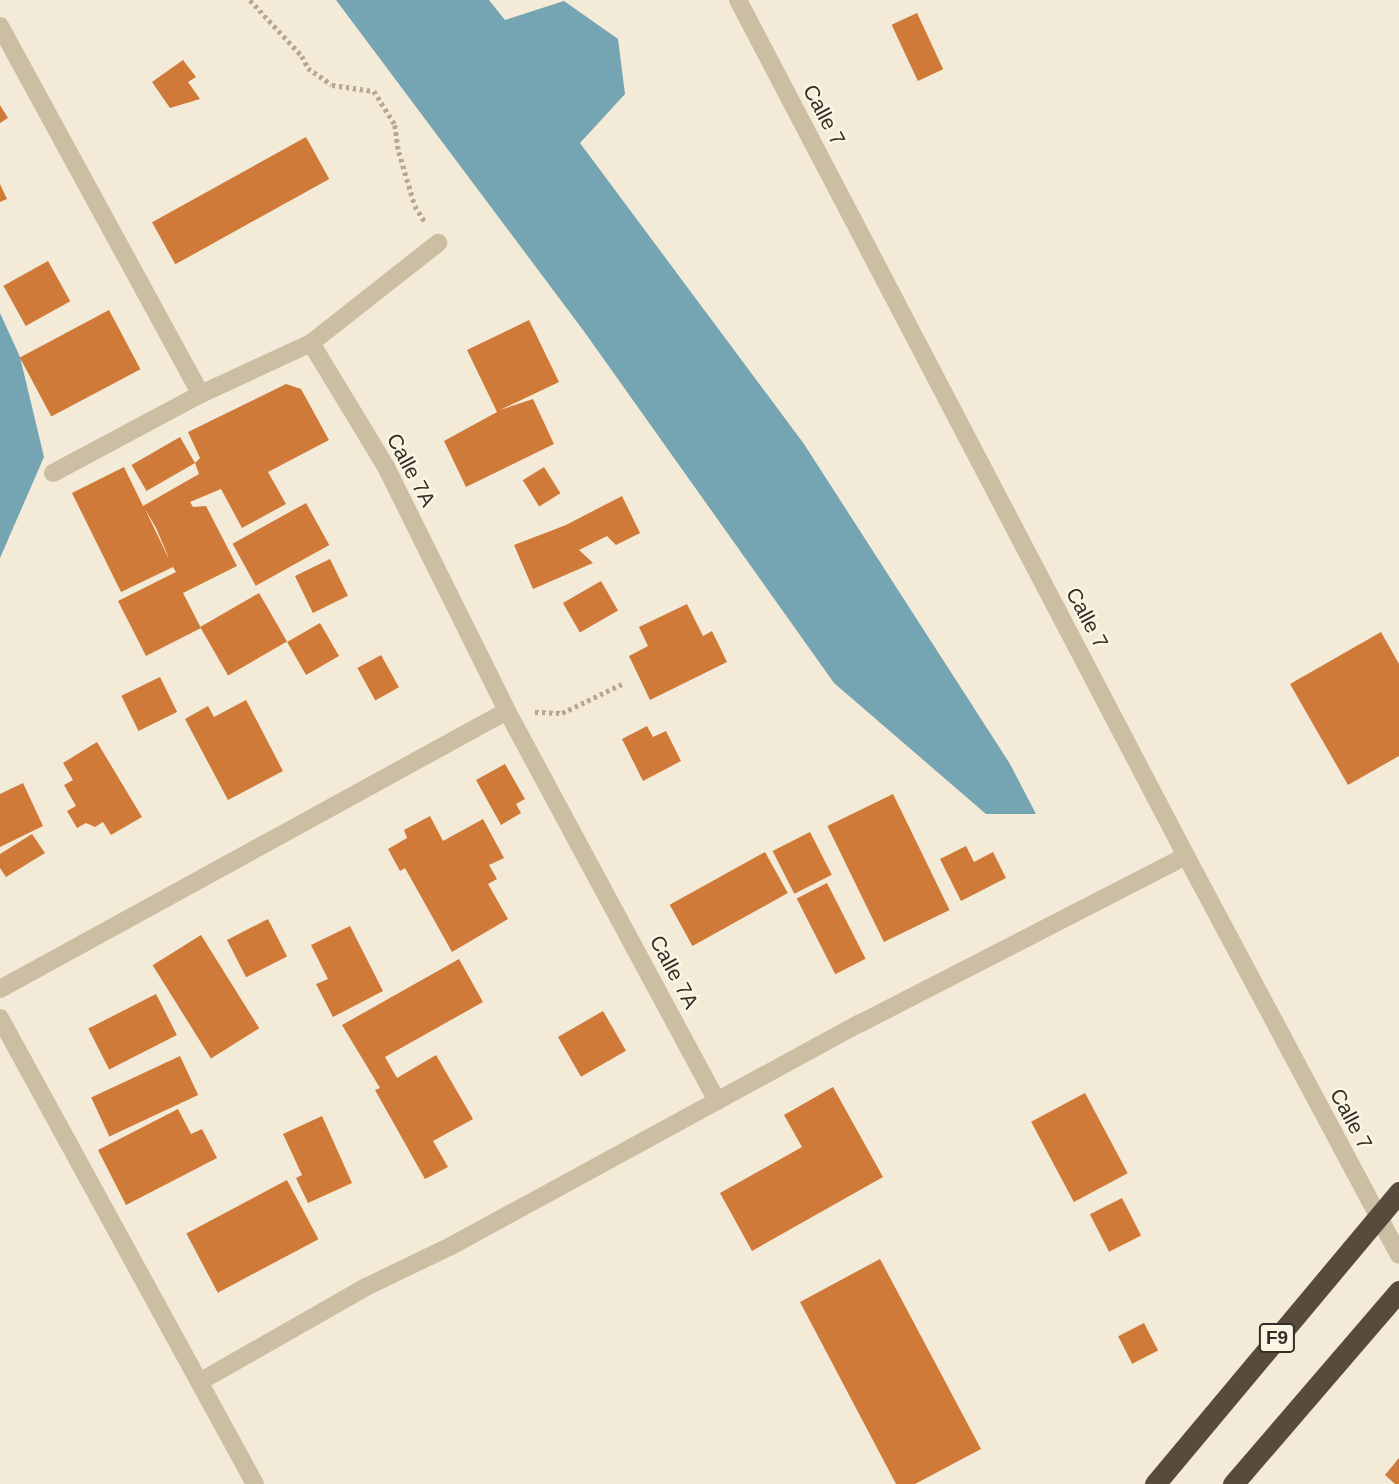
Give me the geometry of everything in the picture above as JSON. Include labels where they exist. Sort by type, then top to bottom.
[{"type":"highway","name":"F9","points":[[1155,1484],[1399,1192]]},
{"type":"highway","points":[[1233,1484],[1399,1291]]},
{"type":"street","name":"Calle 7","points":[[738,0],[1186,856],[1399,1255]]},
{"type":"street","points":[[0,26],[201,394]]},
{"type":"street","points":[[53,473],[201,394],[311,343],[438,243]]},
{"type":"street","name":"Calle 7A","points":[[311,343],[386,467],[507,711],[717,1101]]},
{"type":"street","points":[[0,989],[507,711]]},
{"type":"street","points":[[201,1381],[366,1287],[451,1246],[859,1024],[1186,856]]},
{"type":"street","points":[[0,1018],[255,1484]]},
{"type":"path","points":[[250,0],[302,56],[308,68],[332,85],[374,91],[395,125],[398,152],[415,206],[438,243]]},
{"type":"path","points":[[507,711],[562,713],[622,684]]},
{"type":"water","points":[[336,0],[489,0],[505,20],[564,1],[618,39],[625,94],[580,143],[804,444],[1010,764],[1036,814],[986,814],[834,683],[583,330]]},
{"type":"water","points":[[0,313],[20,357],[44,457],[0,558]]},
{"type":"building","points":[[917,13],[943,69],[918,81],[892,25]]},
{"type":"building","points":[[183,60],[196,77],[188,82],[200,99],[170,108],[152,82]]},
{"type":"building","points":[[0,105],[8,118],[0,123]]},
{"type":"building","points":[[306,137],[329,179],[175,264],[152,222]]},
{"type":"building","points":[[0,184],[7,199],[0,202]]},
{"type":"building","points":[[48,261],[70,301],[26,326],[3,286]]},
{"type":"building","points":[[109,310],[140,369],[51,417],[20,357]]},
{"type":"building","points":[[529,320],[559,382],[500,410],[533,399],[554,444],[466,487],[444,441],[497,412],[467,350]]},
{"type":"building","points":[[286,384],[301,389],[329,440],[268,472],[286,504],[242,528],[221,489],[190,502],[193,507],[206,506],[237,566],[183,593],[201,628],[146,656],[118,601],[176,572],[173,567],[121,592],[72,493],[124,467],[143,506],[199,474],[195,463],[200,458],[188,432]],"holes":[[[145,509],[168,556],[168,557]]]},
{"type":"building","points":[[180,437],[195,463],[147,491],[132,465]]},
{"type":"building","points":[[544,467],[560,493],[539,507],[523,480]]},
{"type":"building","points":[[622,496],[640,533],[616,545],[607,536],[579,550],[593,563],[533,589],[514,545],[566,525]]},
{"type":"building","points":[[306,503],[329,545],[256,586],[233,544]]},
{"type":"building","points":[[330,559],[348,596],[313,613],[295,576]]},
{"type":"building","points":[[601,581],[618,610],[580,632],[563,603]]},
{"type":"building","points":[[259,593],[287,641],[228,675],[200,627]]},
{"type":"building","points":[[687,604],[703,636],[712,631],[727,662],[650,700],[629,656],[648,646],[639,627]]},
{"type":"building","points":[[320,623],[339,656],[306,675],[287,642]]},
{"type":"building","points":[[1381,632],[1399,664],[1399,756],[1348,785],[1290,684]]},
{"type":"building","points":[[381,655],[399,687],[375,700],[357,668]]},
{"type":"building","points":[[160,677],[177,712],[138,731],[121,696]]},
{"type":"building","points":[[246,700],[283,771],[228,800],[185,719],[208,706],[214,717]]},
{"type":"building","points":[[647,726],[653,737],[666,731],[681,761],[643,781],[622,739]]},
{"type":"building","points":[[97,742],[142,817],[111,835],[103,822],[95,827],[86,823],[77,828],[67,811],[76,806],[64,785],[73,780],[63,763]]},
{"type":"building","points":[[505,764],[525,799],[516,804],[521,813],[501,825],[476,780]]},
{"type":"building","points":[[23,783],[43,826],[0,847],[0,794]]},
{"type":"building","points":[[893,794],[950,910],[884,942],[827,826]]},
{"type":"building","points":[[430,816],[443,841],[483,819],[504,858],[489,865],[497,879],[488,884],[508,919],[452,952],[405,868],[400,871],[388,849],[407,838],[404,830]]},
{"type":"building","points":[[810,832],[832,875],[794,894],[773,851]]},
{"type":"building","points":[[32,834],[45,853],[6,877],[0,868],[0,854]]},
{"type":"building","points":[[966,846],[974,862],[993,852],[1006,878],[961,901],[940,859]]},
{"type":"building","points":[[765,852],[788,893],[692,946],[670,905]]},
{"type":"building","points":[[827,883],[866,959],[835,974],[797,898]]},
{"type":"building","points":[[268,919],[287,956],[246,977],[227,940]]},
{"type":"building","points":[[350,926],[383,991],[333,1017],[316,984],[328,979],[311,945]]},
{"type":"building","points":[[201,935],[259,1028],[211,1058],[153,965]]},
{"type":"building","points":[[459,959],[483,1002],[385,1057],[397,1078],[436,1055],[473,1119],[433,1141],[448,1167],[425,1179],[375,1090],[380,1088],[342,1025]]},
{"type":"building","points":[[156,994],[177,1035],[109,1069],[88,1029]]},
{"type":"building","points":[[603,1011],[626,1051],[581,1077],[558,1037]]},
{"type":"building","points":[[180,1056],[198,1095],[109,1136],[91,1097]]},
{"type":"building","points":[[833,1087],[883,1177],[752,1251],[720,1193],[802,1147],[784,1115]]},
{"type":"building","points":[[1085,1093],[1128,1173],[1074,1202],[1031,1122]]},
{"type":"building","points":[[178,1109],[191,1134],[202,1129],[217,1158],[126,1205],[98,1150]]},
{"type":"building","points":[[322,1116],[352,1183],[308,1203],[296,1178],[302,1175],[283,1134]]},
{"type":"building","points":[[287,1180],[318,1239],[218,1293],[186,1234]]},
{"type":"building","points":[[1122,1198],[1141,1235],[1109,1252],[1090,1214]]},
{"type":"building","points":[[880,1259],[981,1449],[915,1484],[896,1484],[800,1302]]},
{"type":"building","points":[[1144,1323],[1158,1351],[1132,1364],[1118,1336]]},
{"type":"building","points":[[1399,1458],[1399,1484],[1395,1484],[1385,1475]]}]
